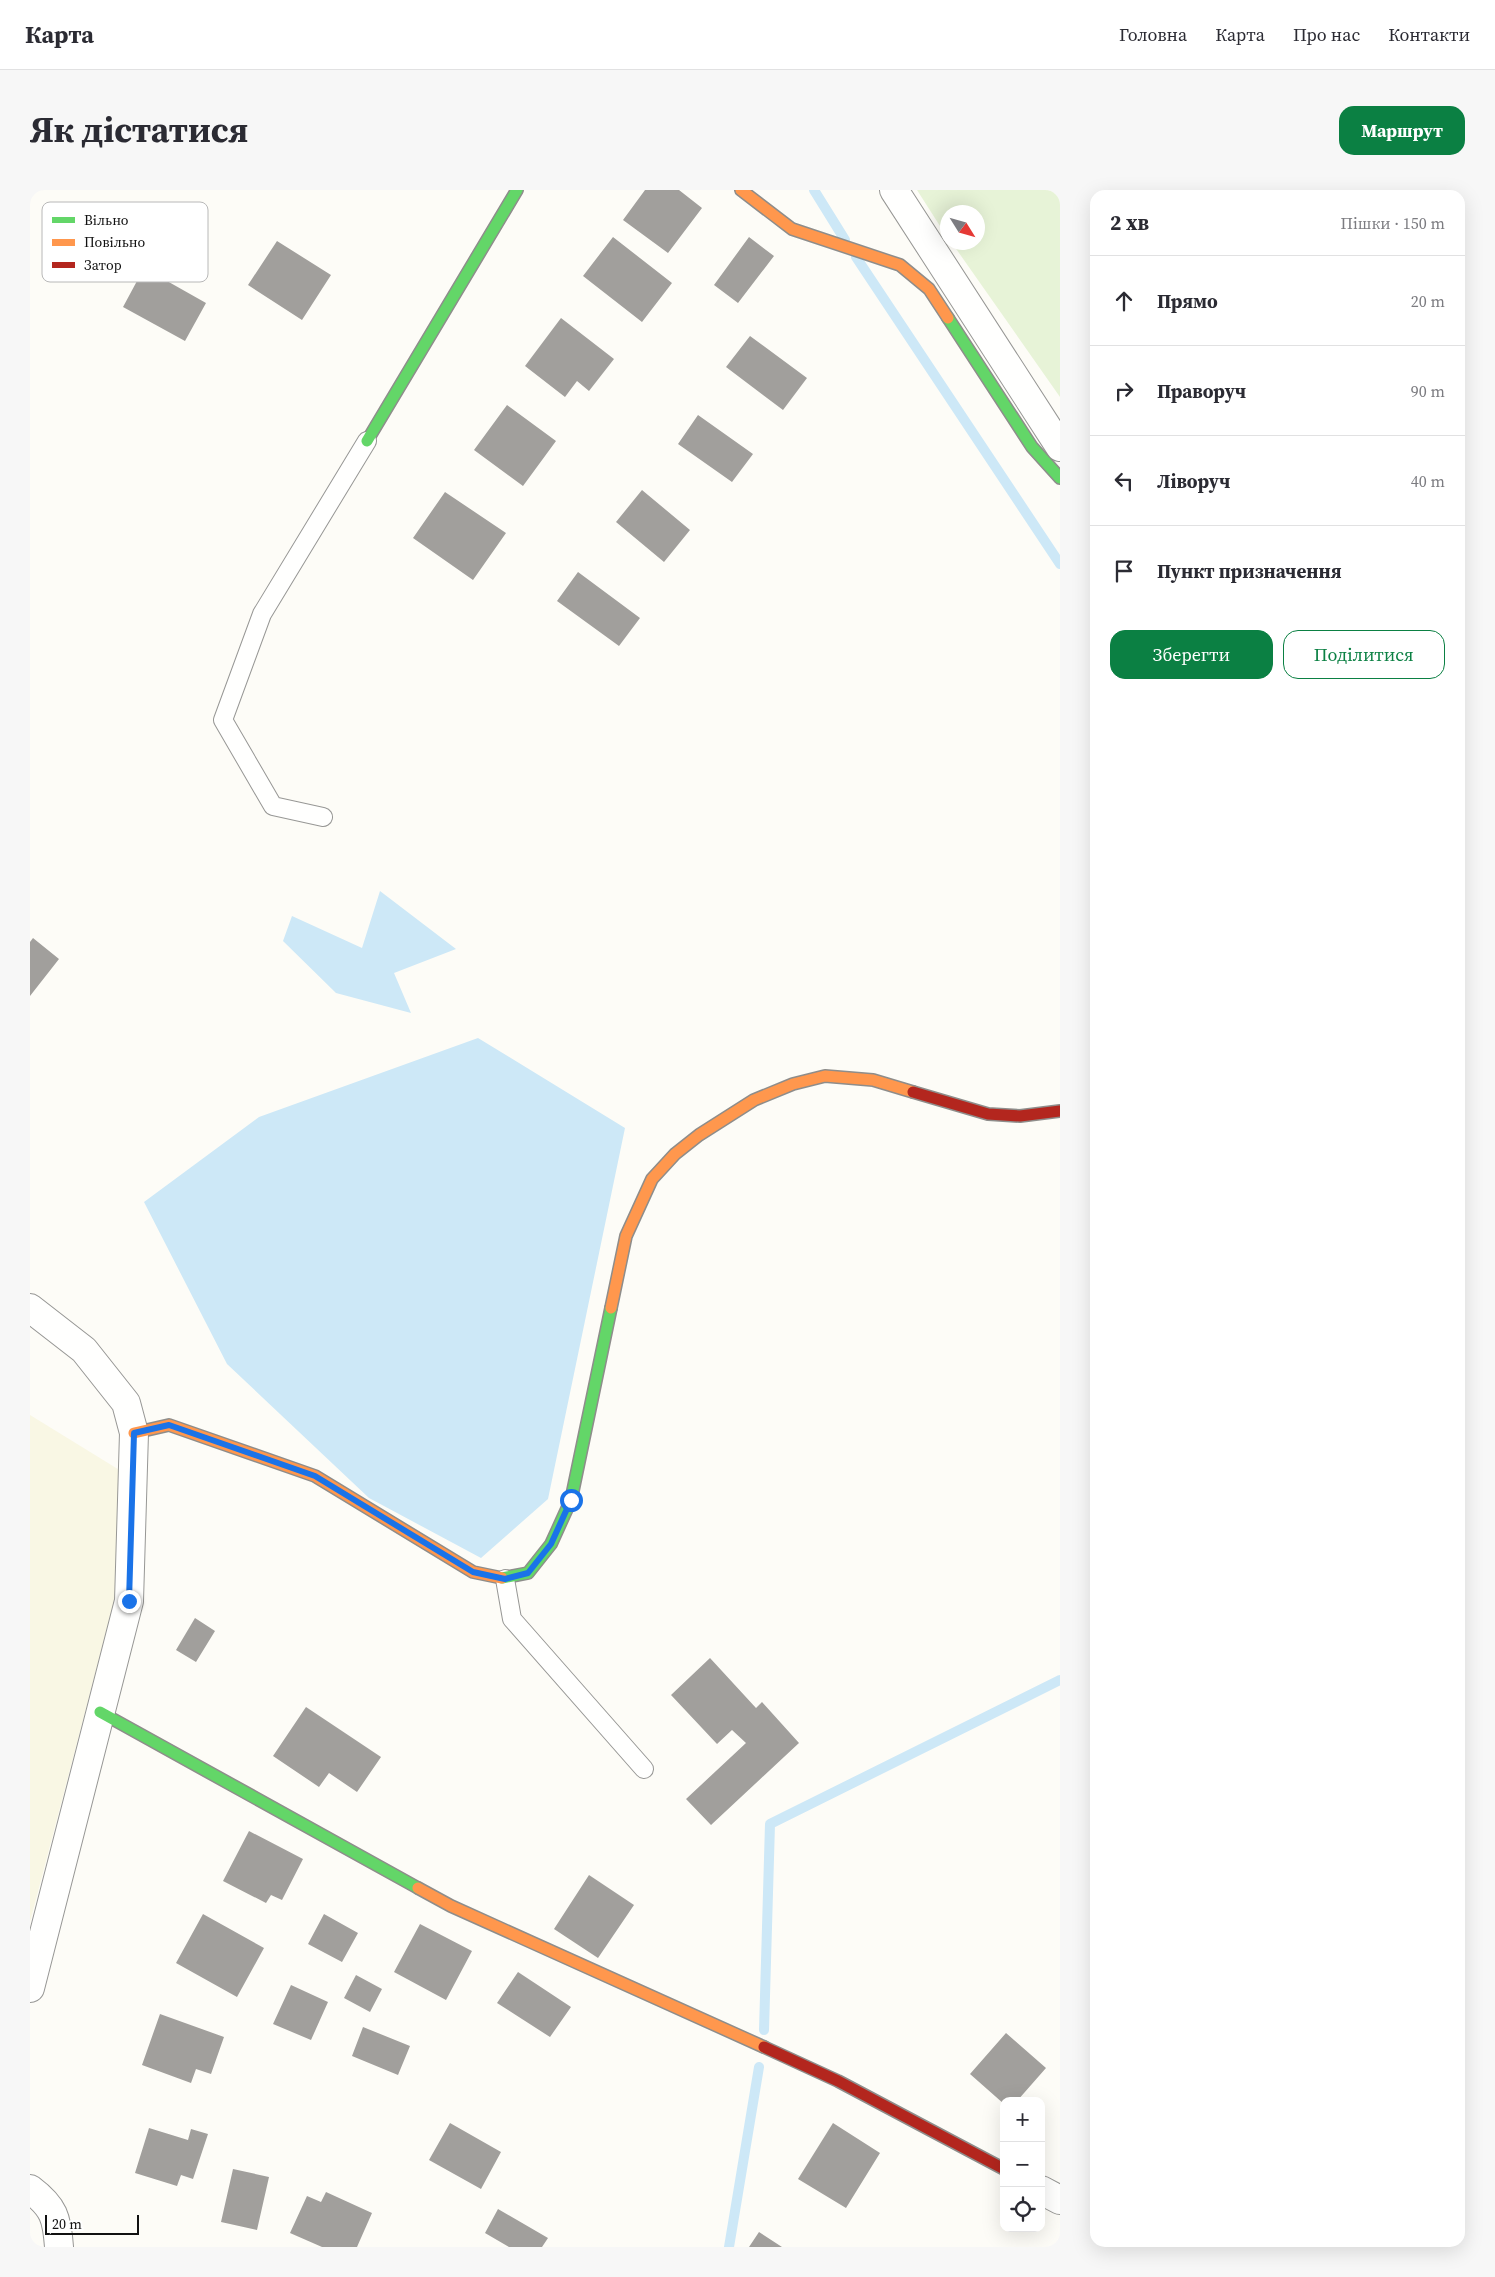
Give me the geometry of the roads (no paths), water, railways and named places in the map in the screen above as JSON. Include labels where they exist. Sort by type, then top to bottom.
[{"type":"street","points":[[368,441],[517,190]]},
{"type":"street","points":[[741,190],[792,229],[900,266],[929,289],[1032,447],[1060,478]]},
{"type":"street","points":[[894,190],[1060,447]]},
{"type":"street","points":[[134,1433],[169,1425],[315,1476],[473,1572],[505,1579],[528,1573],[551,1544],[571,1500],[626,1236],[652,1180],[675,1154],[699,1135],[754,1100],[792,1084],[825,1076],[873,1080],[988,1114],[1020,1116],[1060,1111]]},
{"type":"street","points":[[30,1308],[84,1350],[126,1403],[134,1433],[129,1601],[30,1988]]},
{"type":"street","points":[[100,1712],[451,1906],[838,2081],[1000,2168]]},
{"type":"street","points":[[30,2189],[42,2198],[53,2211],[58,2226],[59,2247]]},
{"type":"street","points":[[1045,2192],[1060,2200]]},
{"type":"lane","points":[[323,817],[273,806],[223,720],[262,614],[368,441]]},
{"type":"lane","points":[[505,1579],[512,1619],[644,1769]]},
{"type":"water","points":[[380,891],[456,949],[394,973],[411,1013],[336,993],[283,941],[292,916],[362,948]]},
{"type":"water","points":[[478,1038],[625,1128],[548,1499],[481,1558],[369,1498],[227,1364],[144,1202],[259,1117]]},
{"type":"waterway","points":[[814,190],[845,240]]},
{"type":"waterway","points":[[856,257],[1060,564]]},
{"type":"waterway","points":[[764,2030],[770,1824],[1060,1680]]},
{"type":"waterway","points":[[729,2247],[759,2067]]}]
